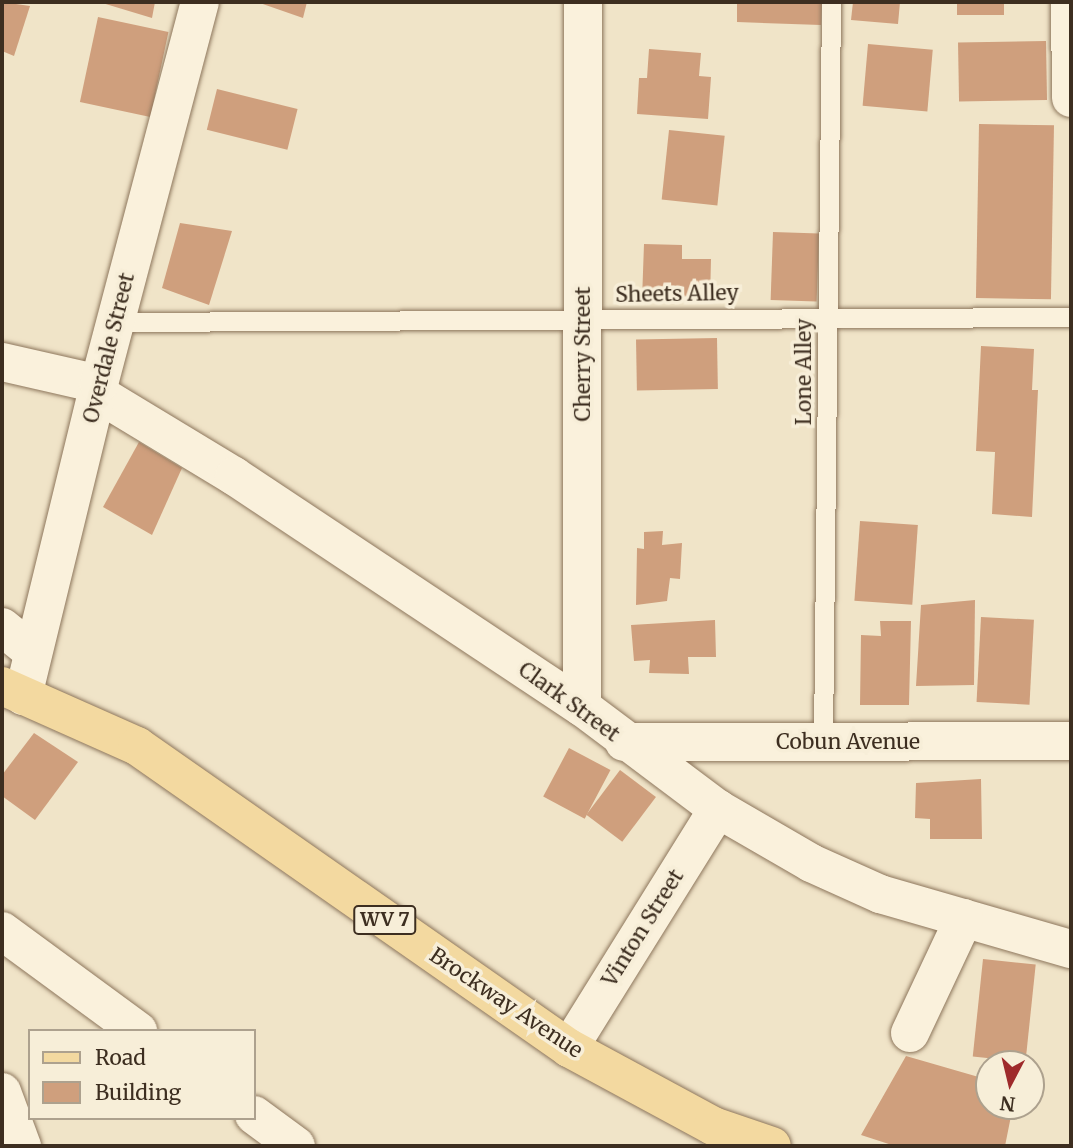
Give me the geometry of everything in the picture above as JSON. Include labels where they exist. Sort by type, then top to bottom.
[{"type":"main road","name":"Brockway Avenue","points":[[12,691],[137,746],[569,1048],[713,1126],[772,1146]]},
{"type":"street","name":"Overdale Street","points":[[12,691],[32,651],[200,2]]},
{"type":"street","name":"Cherry Street","points":[[582,707],[583,2]]},
{"type":"street","points":[[1070,2],[1071,98]]},
{"type":"street","name":"Clark Street","points":[[2,362],[98,388],[582,707],[624,742],[718,809],[811,863],[880,894],[1071,949]]},
{"type":"street","points":[[2,627],[32,651]]},
{"type":"street","name":"Cobun Avenue","points":[[624,742],[1071,741]]},
{"type":"street","name":"Vinton Street","points":[[569,1048],[718,809]]},
{"type":"street","points":[[910,1033],[964,918]]},
{"type":"street","points":[[2,931],[135,1029]]},
{"type":"street","points":[[2,1092],[22,1146]]},
{"type":"street","points":[[256,1116],[296,1146]]},
{"type":"lane","name":"Lone Alley","points":[[823,741],[831,2]]},
{"type":"lane","name":"Sheets Alley","points":[[115,322],[827,315],[1071,317]]},
{"type":"building","points":[[2,2],[30,6],[14,56],[2,51]]},
{"type":"building","points":[[99,2],[155,2],[152,18]]},
{"type":"building","points":[[257,2],[307,2],[303,18]]},
{"type":"building","points":[[737,2],[822,2],[821,25],[737,22]]},
{"type":"building","points":[[853,2],[900,2],[898,24],[851,20]]},
{"type":"building","points":[[957,2],[1004,2],[1004,15],[957,15]]},
{"type":"building","points":[[98,17],[168,32],[150,117],[80,102]]},
{"type":"building","points":[[1046,41],[1047,100],[959,102],[958,43]]},
{"type":"building","points":[[868,44],[933,50],[927,111],[863,106]]},
{"type":"building","points":[[649,49],[701,53],[699,76],[711,77],[708,119],[637,114],[639,78],[647,78]]},
{"type":"building","points":[[217,89],[298,109],[287,150],[207,130]]},
{"type":"building","points":[[979,124],[1054,125],[1051,299],[976,298]]},
{"type":"building","points":[[669,130],[725,136],[717,205],[662,200]]},
{"type":"building","points":[[180,223],[232,231],[209,305],[162,288]]},
{"type":"building","points":[[773,232],[819,234],[817,302],[771,300]]},
{"type":"building","points":[[644,244],[682,245],[682,259],[711,259],[710,301],[642,300]]},
{"type":"building","points":[[717,338],[718,389],[637,390],[636,339]]},
{"type":"building","points":[[981,346],[1034,349],[1032,390],[1038,390],[1032,517],[992,514],[995,452],[976,451]]},
{"type":"building","points":[[139,442],[182,468],[152,535],[103,507]]},
{"type":"building","points":[[860,521],[918,525],[912,605],[854,601]]},
{"type":"building","points":[[663,531],[662,545],[682,543],[680,579],[670,578],[667,601],[636,605],[637,548],[644,549],[644,532]]},
{"type":"building","points":[[975,600],[974,685],[916,686],[921,605]]},
{"type":"building","points":[[981,617],[1034,620],[1029,705],[977,702]]},
{"type":"building","points":[[715,620],[716,657],[688,657],[689,674],[649,673],[650,660],[634,661],[631,625]]},
{"type":"building","points":[[880,621],[911,621],[909,705],[860,705],[861,635],[881,636]]},
{"type":"building","points":[[34,733],[78,762],[35,820],[2,796],[2,775]]},
{"type":"building","points":[[569,748],[610,770],[585,819],[543,797]]},
{"type":"building","points":[[620,770],[656,797],[622,842],[586,815]]},
{"type":"building","points":[[981,779],[982,839],[930,839],[930,819],[915,818],[916,783]]},
{"type":"building","points":[[983,959],[1036,965],[1027,1050],[975,1050],[975,1057],[973,1056]]},
{"type":"building","points":[[906,1056],[975,1076],[975,1120],[1010,1120],[1005,1146],[895,1146],[861,1135]]}]
